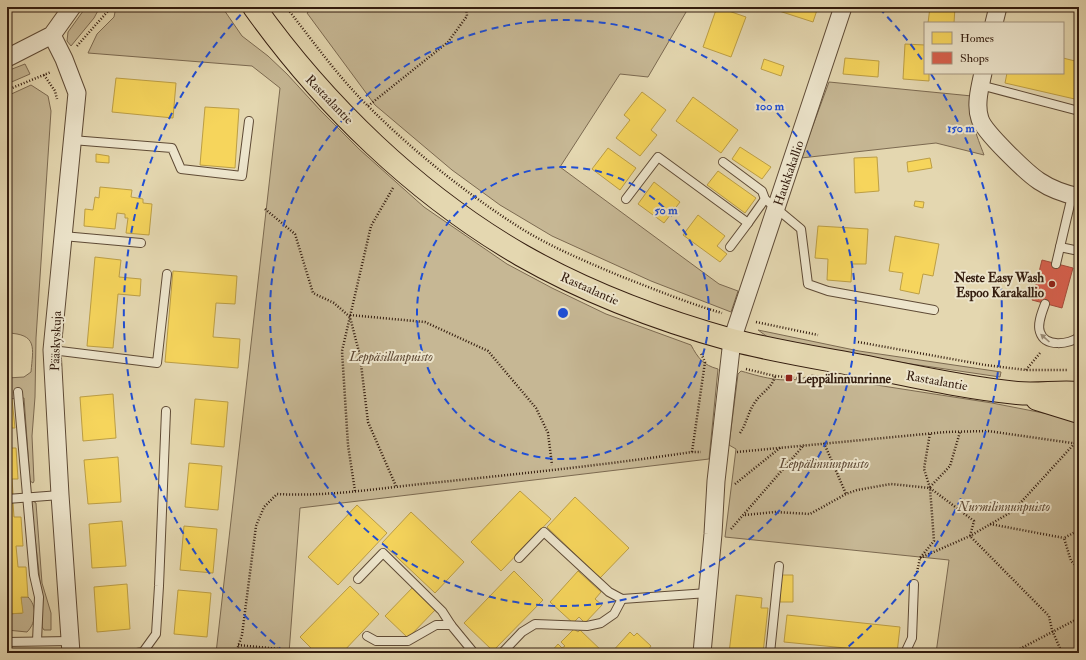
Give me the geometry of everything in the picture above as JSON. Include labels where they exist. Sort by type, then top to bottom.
[{"type":"main road","name":"Rastaalantie","points":[[254,7],[310,78],[345,116],[404,170],[471,222],[520,254],[558,274],[633,307],[732,340],[792,354],[1019,393],[1079,412]]},
{"type":"main road","name":"Rastaalantie","points":[[1019,393],[1079,393]]},
{"type":"street","points":[[7,58],[52,35],[72,7]]},
{"type":"street","name":"Haukkakallio","points":[[732,340],[770,204],[843,7]]},
{"type":"street","points":[[994,22],[998,7]]},
{"type":"street","name":"Pääskyskuja","points":[[52,35],[64,59],[77,93],[52,350],[60,495],[71,647]]},
{"type":"street","points":[[982,79],[978,108],[980,119],[987,131],[1007,152],[1038,180],[1076,196]]},
{"type":"street","points":[[702,653],[708,593],[729,451],[732,340]]},
{"type":"lane","points":[[982,79],[1079,111]]},
{"type":"lane","points":[[72,140],[172,148],[181,169],[242,176],[250,121]]},
{"type":"lane","points":[[626,199],[658,157],[748,223]]},
{"type":"lane","points":[[723,162],[762,191],[770,204],[801,229],[808,284],[828,291],[934,310]]},
{"type":"lane","points":[[1056,264],[1076,196]]},
{"type":"lane","points":[[730,247],[748,223],[770,204]]},
{"type":"lane","points":[[63,236],[140,243]]},
{"type":"lane","points":[[1060,247],[1079,251]]},
{"type":"lane","points":[[52,350],[157,363],[167,274]]},
{"type":"lane","points":[[1044,304],[1040,321],[1040,332],[1050,342],[1061,344],[1071,342],[1079,337]]},
{"type":"lane","points":[[18,392],[34,575],[39,597],[37,641]]},
{"type":"lane","points":[[137,653],[143,652],[156,634],[166,411]]},
{"type":"lane","points":[[7,499],[60,495]]},
{"type":"lane","points":[[519,558],[544,532],[609,592],[622,599],[708,593]]},
{"type":"lane","points":[[358,579],[383,553],[442,611],[451,625],[474,653]]},
{"type":"lane","points":[[770,653],[779,566]]},
{"type":"lane","points":[[905,653],[912,638],[914,584]]},
{"type":"lane","points":[[502,653],[522,632],[535,624],[587,626],[601,623],[614,614],[622,599]]},
{"type":"lane","points":[[367,636],[376,641],[408,641],[436,625],[451,625]]},
{"type":"lane","points":[[7,642],[37,641],[71,647]]},
{"type":"path","points":[[286,7],[318,48],[368,106],[423,156],[474,196],[523,229],[582,260],[653,289],[739,318],[821,336]]},
{"type":"path","points":[[368,106],[448,42],[467,16],[466,7]]},
{"type":"path","points":[[355,491],[348,445],[342,351],[371,226],[404,170]]},
{"type":"path","points":[[265,208],[294,234],[313,294],[334,304],[350,316],[425,322],[488,351],[536,408],[548,432],[552,465]]},
{"type":"path","points":[[692,452],[706,362],[696,345],[706,308]]},
{"type":"path","points":[[350,316],[360,356],[368,422],[396,486]]},
{"type":"path","points":[[852,341],[985,365],[1026,370],[1073,370]]},
{"type":"path","points":[[1026,370],[1050,342]]},
{"type":"path","points":[[740,367],[776,376],[797,378]]},
{"type":"path","points":[[738,436],[747,423],[751,409],[756,400],[773,383],[776,376]]},
{"type":"path","points":[[236,653],[242,635],[256,526],[264,506],[277,494],[299,496],[355,491],[610,464],[692,452],[781,447],[930,433],[988,431],[1079,444]]},
{"type":"path","points":[[930,488],[950,466],[960,432]]},
{"type":"path","points":[[930,433],[924,469],[930,488],[934,541],[920,558],[970,536],[1013,511],[1075,444]]},
{"type":"path","points":[[824,443],[846,494]]},
{"type":"path","points":[[729,531],[805,445]]},
{"type":"path","points":[[729,488],[781,447]]},
{"type":"path","points":[[744,515],[776,512],[810,514],[846,494],[890,484],[930,488],[974,521],[970,536]]},
{"type":"path","points":[[990,524],[1064,538],[1079,530]]},
{"type":"path","points":[[970,536],[1049,616],[1052,630],[1062,653]]},
{"type":"path","points":[[1064,538],[1071,561],[1079,568]]},
{"type":"path","points":[[1012,653],[1052,630],[1079,618]]},
{"type":"path","points":[[238,645],[310,652]]},
{"type":"green space","points":[[86,7],[100,7],[94,18],[71,46],[67,41],[68,32]]},
{"type":"green space","name":"Leppäsillanpuisto","points":[[116,7],[222,7],[242,36],[268,56],[359,149],[424,207],[507,264],[552,288],[606,314],[691,345],[696,354],[705,363],[718,369],[709,459],[300,508],[289,653],[216,653],[280,88],[252,66],[88,53],[97,34],[114,17]]},
{"type":"green space","points":[[314,7],[689,7],[648,77],[620,74],[560,167],[719,284],[738,291],[731,312],[651,281],[552,236],[500,205],[452,170],[375,105],[307,13]]},
{"type":"green space","points":[[25,64],[30,74],[7,84],[7,71]]},
{"type":"green space","points":[[829,82],[972,96],[972,118],[984,155],[936,143],[801,158]]},
{"type":"green space","points":[[31,85],[48,96],[51,111],[36,338],[35,397],[32,436],[33,483],[30,481],[24,398],[7,399],[7,378],[24,377],[31,372],[32,349],[29,339],[17,334],[7,333],[7,96]]},
{"type":"green space","points":[[758,330],[859,351],[1001,372],[1000,377],[857,356],[769,338]]},
{"type":"green space","points":[[741,371],[768,378],[785,380],[794,380],[812,375],[992,403],[1079,420],[1079,653],[936,653],[949,560],[725,537],[736,449],[729,445],[738,374]]},
{"type":"green space","points":[[33,501],[36,503],[42,583],[51,613],[51,630],[44,630],[42,627],[42,599],[31,503]]},
{"type":"green space","points":[[21,597],[28,597],[33,605],[35,614],[33,624],[27,632],[7,630],[7,614],[22,613]]},
{"type":"building: Homes","points":[[717,7],[746,17],[731,57],[703,47]]},
{"type":"building: Homes","points":[[777,7],[818,7],[813,22],[776,10]]},
{"type":"building: Homes","points":[[930,7],[955,7],[954,22],[928,22]]},
{"type":"building: Homes","points":[[905,44],[924,45],[924,74],[929,74],[929,81],[903,79]]},
{"type":"building: Homes","points":[[845,58],[879,61],[878,77],[843,74]]},
{"type":"building: Homes","points":[[1064,58],[1079,62],[1079,100],[1005,83],[1007,74],[1064,74]]},
{"type":"building: Homes","points":[[764,59],[784,66],[781,76],[761,69]]},
{"type":"building: Homes","points":[[116,78],[176,83],[173,118],[112,112]]},
{"type":"building: Homes","points":[[642,92],[666,110],[651,130],[657,135],[640,156],[616,138],[630,120],[624,115]]},
{"type":"building: Homes","points":[[693,97],[738,130],[721,153],[676,121]]},
{"type":"building: Homes","points":[[205,107],[239,109],[235,168],[200,165]]},
{"type":"building: Homes","points":[[740,147],[771,167],[762,179],[732,159]]},
{"type":"building: Homes","points":[[608,148],[636,168],[620,190],[592,169]]},
{"type":"building: Homes","points":[[96,154],[109,156],[109,163],[96,162]]},
{"type":"building: Homes","points":[[877,157],[879,191],[855,193],[854,158]]},
{"type":"building: Homes","points":[[930,158],[932,168],[908,172],[907,162]]},
{"type":"building: Homes","points":[[718,171],[756,198],[745,213],[707,185]]},
{"type":"building: Homes","points":[[654,182],[680,202],[664,223],[638,204]]},
{"type":"building: Homes","points":[[100,187],[132,190],[131,197],[143,199],[143,203],[152,204],[149,235],[126,233],[128,218],[125,218],[125,214],[117,213],[115,229],[84,226],[85,209],[93,210],[95,197],[99,198]]},
{"type":"building: Homes","points":[[915,201],[924,202],[923,208],[914,206]]},
{"type":"building: Homes","points":[[698,215],[725,236],[717,246],[727,254],[720,262],[683,235]]},
{"type":"building: Homes","points":[[818,226],[868,229],[866,264],[852,264],[851,282],[827,280],[828,259],[815,258]]},
{"type":"building: Homes","points":[[895,236],[939,244],[933,276],[923,274],[919,294],[900,290],[903,273],[889,271]]},
{"type":"building: Homes","points":[[95,257],[121,260],[119,277],[141,279],[140,296],[118,294],[113,348],[87,346]]},
{"type":"building: Homes","points":[[173,271],[237,276],[235,304],[216,303],[213,337],[240,339],[238,368],[165,362]]},
{"type":"building: Homes","points":[[113,394],[116,438],[83,441],[80,397]]},
{"type":"building: Homes","points":[[7,399],[12,399],[15,428],[7,428]]},
{"type":"building: Homes","points":[[195,399],[228,402],[224,447],[191,444]]},
{"type":"building: Homes","points":[[7,428],[9,448],[16,448],[18,479],[12,479],[13,494],[7,495]]},
{"type":"building: Homes","points":[[118,457],[121,502],[88,504],[84,460]]},
{"type":"building: Homes","points":[[189,463],[222,466],[218,510],[185,507]]},
{"type":"building: Homes","points":[[520,491],[551,519],[501,571],[471,542]]},
{"type":"building: Homes","points":[[575,497],[629,548],[600,578],[547,527]]},
{"type":"building: Homes","points":[[7,503],[13,503],[14,517],[21,517],[23,546],[16,546],[18,567],[26,567],[28,597],[21,597],[23,613],[7,614]]},
{"type":"building: Homes","points":[[357,505],[387,533],[338,585],[308,557]]},
{"type":"building: Homes","points":[[411,512],[464,562],[435,593],[382,543]]},
{"type":"building: Homes","points":[[122,521],[126,566],[92,568],[89,524]]},
{"type":"building: Homes","points":[[184,526],[217,529],[213,573],[180,570]]},
{"type":"building: Homes","points":[[514,571],[543,600],[493,651],[464,623]]},
{"type":"building: Homes","points":[[578,571],[601,592],[595,599],[602,605],[585,623],[579,617],[573,623],[550,602]]},
{"type":"building: Homes","points":[[781,575],[793,575],[793,602],[780,602]]},
{"type":"building: Homes","points":[[127,584],[130,629],[97,632],[94,587]]},
{"type":"building: Homes","points":[[350,586],[379,614],[342,653],[316,653],[300,637]]},
{"type":"building: Homes","points":[[414,586],[437,608],[408,638],[385,616]]},
{"type":"building: Homes","points":[[178,590],[211,593],[207,637],[174,634]]},
{"type":"building: Homes","points":[[736,595],[762,598],[761,608],[768,608],[763,653],[729,653]]},
{"type":"building: Homes","points":[[787,615],[900,627],[897,653],[784,642]]},
{"type":"building: Homes","points":[[574,629],[578,632],[580,630],[604,653],[550,653],[558,644],[562,648],[565,646],[561,642]]},
{"type":"building: Homes","points":[[630,632],[634,636],[637,633],[651,646],[648,650],[651,653],[611,653]]},
{"type":"building: Homes","points":[[10,650],[32,650],[32,653],[10,653]]},
{"type":"building: Shops","name":"Neste Easy Wash Espoo Karakallio","points":[[1042,260],[1073,268],[1062,308],[1032,300]]},
{"type":"place","name":"Neste Easy Wash Espoo Karakallio","points":[[1052,284]]},
{"type":"place","name":"Leppälinnunrinne","points":[[789,378]]},
{"type":"park label","name":"Leppälinnunpuisto","points":[[824,463]]},
{"type":"park label","name":"Nurmilinnunpuisto","points":[[1004,506]]}]
